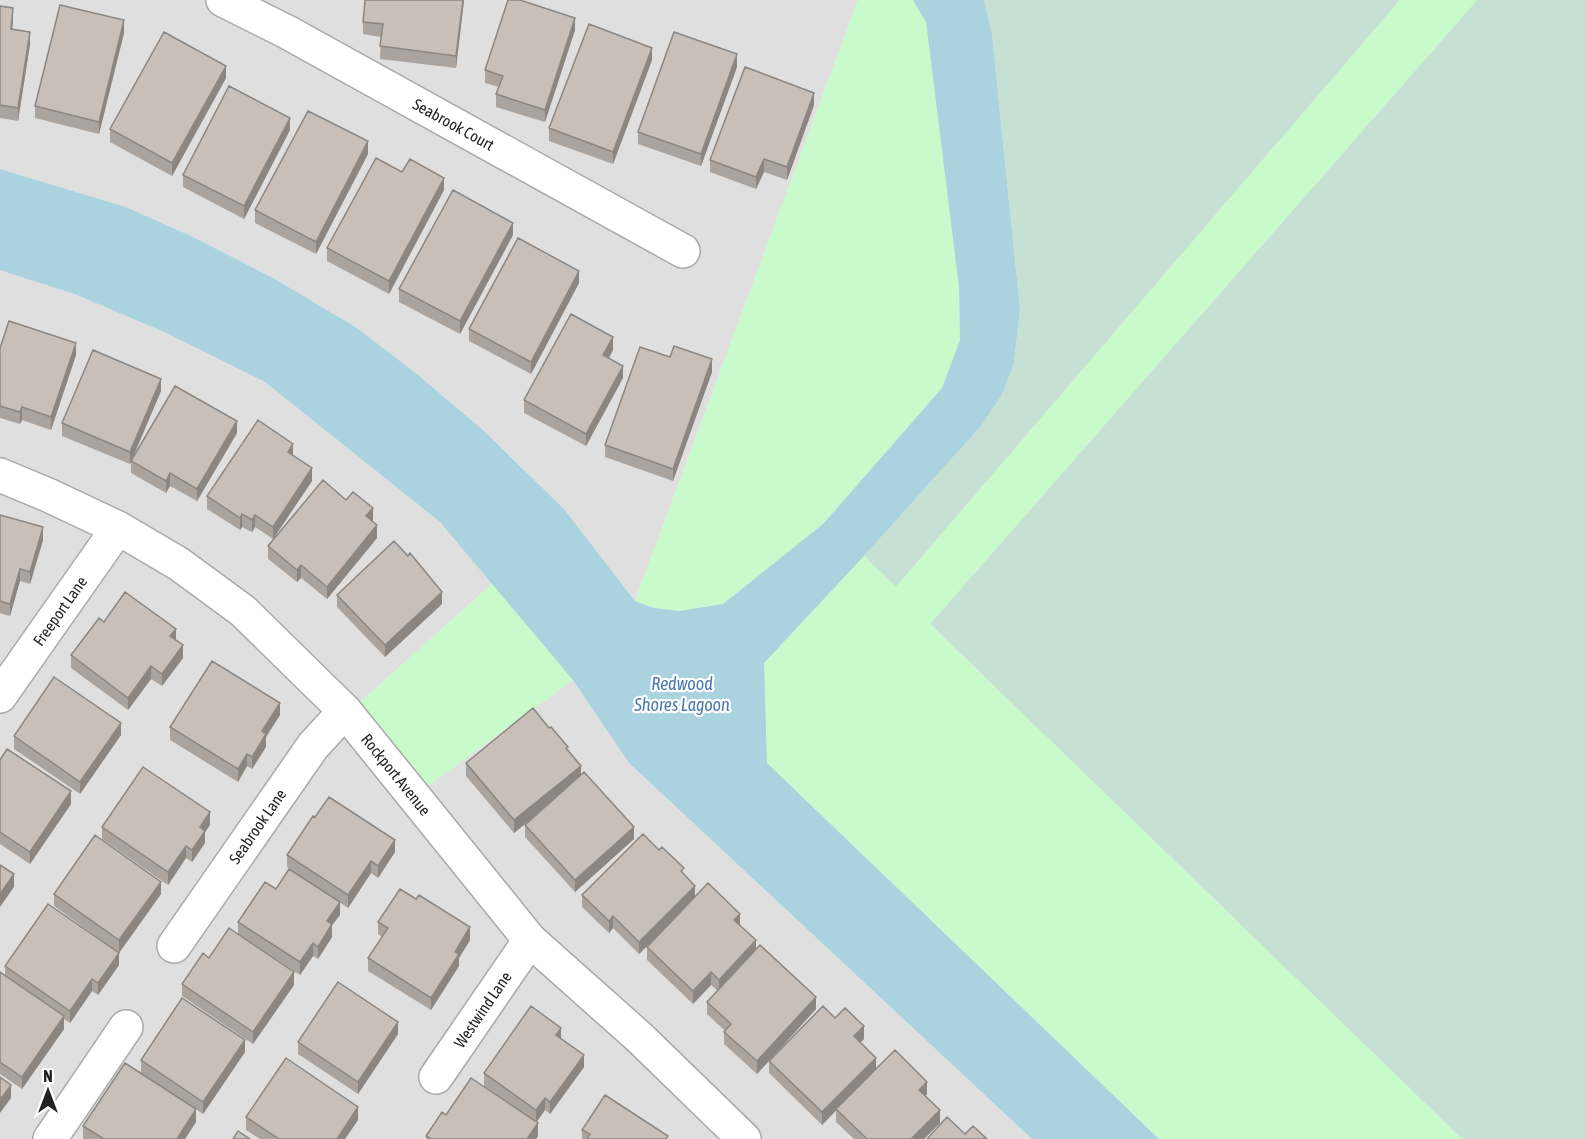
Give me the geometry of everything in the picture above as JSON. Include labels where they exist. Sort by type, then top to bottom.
[{"type":"street","name":"Seabrook Court","points":[[223,0],[287,32],[683,251]]},
{"type":"street","name":"Rockport Avenue","points":[[0,476],[48,495],[118,528],[179,564],[243,611],[345,711],[530,940],[640,1038],[737,1137]]},
{"type":"street","name":"Freeport Lane","points":[[0,696],[118,528]]},
{"type":"street","name":"Seabrook Lane","points":[[174,946],[313,746],[345,711]]},
{"type":"street","name":"Westwind Lane","points":[[435,1077],[530,940]]},
{"type":"street","points":[[50,1139],[126,1027]]},
{"type":"shaded area","points":[[0,0],[858,0],[635,601],[564,509],[483,430],[417,374],[357,328],[275,279],[191,236],[126,207],[0,169]]},
{"type":"shaded area","points":[[0,270],[77,295],[164,332],[265,382],[440,522],[493,583],[359,703],[424,789],[573,680],[629,763],[1032,1139],[0,1139]]},
{"type":"green space","points":[[858,0],[913,0],[926,21],[959,287],[960,340],[942,388],[823,524],[723,604],[679,611],[654,608],[635,601]]},
{"type":"green space","points":[[984,0],[1400,0],[896,587],[864,556],[981,426],[1014,363],[1020,309],[992,34]]},
{"type":"green space","points":[[1400,0],[1477,0],[930,624],[1462,1139],[1159,1139],[767,763],[764,663],[864,556],[896,587]]},
{"type":"green space","points":[[1477,0],[1585,0],[1585,1139],[1462,1139],[930,624]]},
{"type":"green space","points":[[493,583],[573,680],[424,789],[359,703]]},
{"type":"water","name":"Redwood Shores Lagoon","points":[[913,0],[984,0],[992,34],[1020,309],[1014,363],[1002,394],[981,426],[764,663],[767,763],[1159,1139],[1032,1139],[629,763],[573,680],[440,522],[265,382],[164,332],[77,295],[0,270],[0,169],[126,207],[191,236],[275,279],[357,328],[417,374],[483,430],[564,509],[635,601],[654,608],[679,611],[723,604],[823,524],[942,388],[960,340],[959,287],[926,22]]},
{"type":"building","points":[[365,0],[463,0],[456,56],[380,46],[383,24],[363,22]]},
{"type":"building","points":[[508,0],[520,0],[575,18],[545,110],[496,94],[503,76],[485,70]]},
{"type":"building","points":[[60,5],[124,20],[99,122],[35,106]]},
{"type":"building","points":[[0,6],[13,8],[11,29],[30,32],[18,108],[0,105]]},
{"type":"building","points":[[589,24],[652,48],[613,152],[549,128]]},
{"type":"building","points":[[164,32],[226,66],[172,163],[110,129]]},
{"type":"building","points":[[674,32],[737,54],[701,154],[638,132]]},
{"type":"building","points":[[745,67],[814,93],[787,167],[764,159],[756,177],[710,160]]},
{"type":"building","points":[[229,86],[290,118],[244,206],[183,175]]},
{"type":"building","points":[[308,111],[368,141],[316,242],[255,210]]},
{"type":"building","points":[[376,158],[402,172],[410,159],[444,178],[389,281],[327,248]]},
{"type":"building","points":[[453,190],[513,223],[460,321],[399,289]]},
{"type":"building","points":[[518,238],[579,271],[531,362],[469,329]]},
{"type":"building","points":[[571,314],[613,337],[603,355],[623,366],[586,434],[524,400]]},
{"type":"building","points":[[9,321],[76,343],[51,417],[22,407],[20,412],[0,406],[0,348]]},
{"type":"building","points":[[674,346],[712,359],[673,469],[605,445],[640,347],[670,357]]},
{"type":"building","points":[[93,350],[161,379],[130,452],[62,423]]},
{"type":"building","points":[[175,386],[237,421],[197,489],[170,473],[166,481],[131,461]]},
{"type":"building","points":[[258,420],[293,444],[288,452],[312,468],[273,527],[255,515],[252,520],[242,514],[240,518],[207,496]]},
{"type":"building","points":[[323,480],[346,500],[353,492],[373,508],[366,516],[377,525],[327,587],[301,565],[297,570],[268,546]]},
{"type":"building","points":[[0,515],[43,527],[30,572],[20,569],[10,604],[0,601]]},
{"type":"building","points":[[394,541],[408,556],[410,553],[442,592],[385,645],[337,595]]},
{"type":"building","points":[[125,592],[176,629],[170,636],[183,645],[162,674],[151,666],[128,698],[71,655],[99,618],[104,622]]},
{"type":"building","points":[[212,661],[280,703],[262,731],[266,734],[252,757],[247,754],[238,769],[170,727]]},
{"type":"building","points":[[54,677],[121,723],[80,782],[14,736]]},
{"type":"building","points":[[533,708],[568,747],[566,748],[581,766],[514,820],[466,763]]},
{"type":"building","points":[[7,749],[71,791],[30,852],[0,832],[0,760]]},
{"type":"building","points":[[143,767],[210,812],[200,827],[205,831],[192,850],[186,846],[168,872],[102,827]]},
{"type":"building","points":[[584,772],[634,827],[575,880],[525,825]]},
{"type":"building","points":[[329,797],[395,840],[378,866],[371,861],[348,895],[287,855],[313,816],[315,817]]},
{"type":"building","points":[[643,834],[659,850],[662,847],[684,868],[681,871],[695,886],[639,942],[613,916],[609,921],[582,895]]},
{"type":"building","points":[[95,835],[161,882],[119,940],[54,894]]},
{"type":"building","points":[[0,865],[14,874],[0,894]]},
{"type":"building","points":[[289,869],[340,902],[327,921],[332,924],[318,947],[313,943],[300,962],[238,922],[265,882],[276,889]]},
{"type":"building","points":[[708,883],[740,914],[734,920],[756,940],[719,980],[711,972],[693,991],[647,947]]},
{"type":"building","points":[[400,889],[416,899],[419,895],[470,927],[455,952],[459,954],[431,998],[368,958],[388,928],[378,922]]},
{"type":"building","points":[[48,904],[119,953],[98,983],[92,979],[70,1011],[5,966]]},
{"type":"building","points":[[229,928],[294,972],[253,1032],[182,984],[203,953],[209,958]]},
{"type":"building","points":[[760,945],[816,997],[757,1061],[724,1032],[731,1024],[707,1002]]},
{"type":"building","points":[[0,972],[64,1016],[22,1077],[0,1062]]},
{"type":"building","points":[[338,982],[398,1022],[358,1082],[298,1042]]},
{"type":"building","points":[[182,998],[245,1040],[203,1102],[141,1060]]},
{"type":"building","points":[[531,1006],[561,1028],[556,1035],[584,1055],[550,1102],[545,1098],[536,1110],[484,1073]]},
{"type":"building","points":[[823,1006],[835,1018],[845,1008],[864,1026],[854,1036],[876,1058],[822,1112],[769,1061]]},
{"type":"building","points":[[895,1050],[927,1082],[919,1090],[940,1110],[911,1139],[867,1139],[836,1109]]},
{"type":"building","points":[[286,1058],[358,1107],[337,1139],[279,1139],[246,1117]]},
{"type":"building","points":[[125,1063],[196,1109],[177,1139],[104,1139],[83,1126]]},
{"type":"building","points":[[0,1077],[11,1085],[0,1100]]},
{"type":"building","points":[[471,1078],[538,1123],[527,1139],[431,1139],[426,1136],[442,1112],[446,1115]]},
{"type":"building","points":[[605,1095],[668,1136],[666,1139],[587,1139],[590,1134],[582,1130]]},
{"type":"building","points":[[947,1117],[965,1134],[973,1126],[987,1139],[927,1139]]},
{"type":"building","points":[[238,1131],[250,1139],[233,1139]]}]
